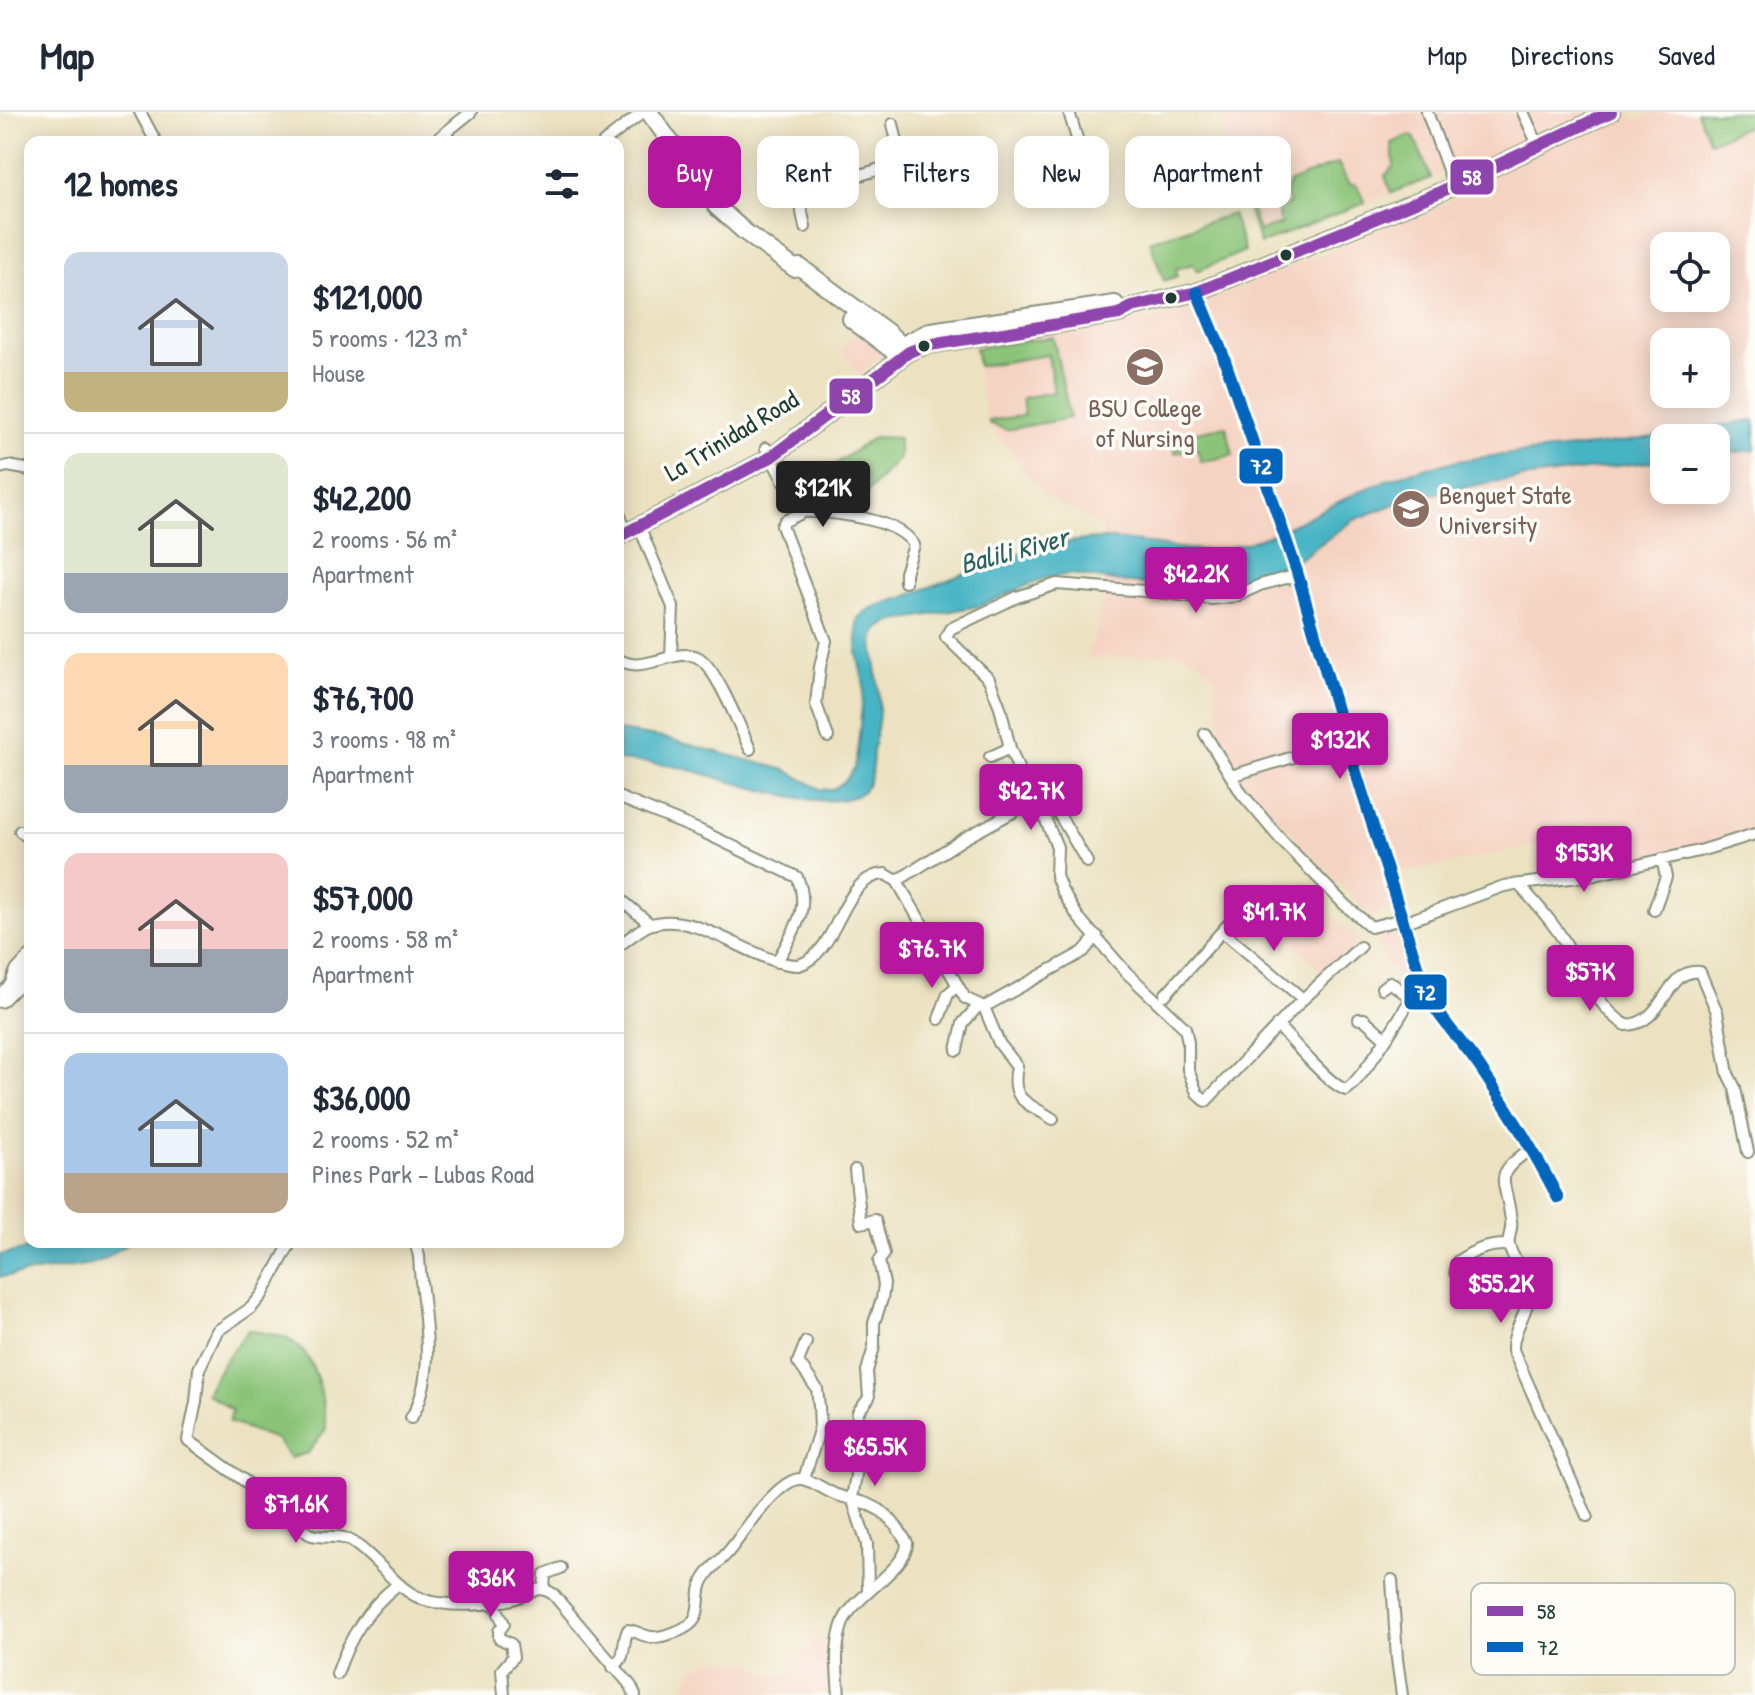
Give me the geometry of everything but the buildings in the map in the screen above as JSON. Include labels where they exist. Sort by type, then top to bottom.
[{"type":"main road","points":[[649,112],[717,207],[745,232],[795,268],[800,267],[902,352]]},
{"type":"main road","name":"La Trinidad Road","points":[[624,526],[768,453],[902,352],[934,342],[1119,314],[1132,307],[1197,292],[1454,186],[1611,112]]},
{"type":"main road","points":[[13,986],[24,966]]},
{"type":"main road","points":[[0,999],[24,980]]},
{"type":"street","points":[[140,112],[153,136]]},
{"type":"street","points":[[441,136],[471,112]]},
{"type":"street","points":[[612,136],[643,112]]},
{"type":"street","points":[[1069,112],[1076,136]]},
{"type":"street","points":[[1427,112],[1454,186]]},
{"type":"street","points":[[1523,112],[1538,145]]},
{"type":"street","points":[[805,227],[801,207],[802,196],[807,191],[890,166],[900,155],[893,124]]},
{"type":"street","points":[[1197,292],[1222,352],[1298,576],[1421,978],[1434,1008],[1477,1063],[1532,1148],[1558,1198]]},
{"type":"street","points":[[768,453],[799,509],[804,512]]},
{"type":"street","points":[[0,468],[24,469]]},
{"type":"street","points":[[828,737],[816,704],[826,641],[782,526],[785,521],[804,512],[822,512],[875,521],[908,536],[914,545],[905,582]]},
{"type":"street","points":[[624,526],[673,607],[671,657]]},
{"type":"street","points":[[1298,576],[1260,585],[1236,596],[1212,599],[1057,584],[1026,593],[956,625],[946,637],[989,679],[1010,748],[1057,847],[1056,876],[1062,891],[1078,917],[1126,972],[1185,1028],[1188,1070],[1197,1093],[1210,1098],[1277,1025],[1360,947]]},
{"type":"street","points":[[624,662],[639,665],[692,655],[705,663],[723,691],[750,749]]},
{"type":"street","points":[[1205,734],[1242,794],[1282,841],[1367,926],[1378,927],[1403,921],[1504,886],[1595,875],[1755,834]]},
{"type":"street","points":[[1231,776],[1346,741]]},
{"type":"street","points":[[990,757],[1010,748]]},
{"type":"street","points":[[624,799],[764,853],[797,877],[804,895],[801,916],[777,962]]},
{"type":"street","points":[[1034,800],[1056,809],[1087,862]]},
{"type":"street","points":[[897,881],[1034,800]]},
{"type":"street","points":[[20,831],[24,834]]},
{"type":"street","points":[[1654,910],[1665,885],[1662,859]]},
{"type":"street","points":[[624,942],[650,924],[674,923],[703,930],[777,962],[792,965],[807,963],[824,946],[852,896],[861,886],[885,874],[897,881],[965,998],[982,1006],[999,1043],[1017,1066],[1014,1077],[1016,1094],[1053,1119]]},
{"type":"street","points":[[1519,885],[1549,918],[1597,995],[1626,1025],[1640,1022],[1661,1006],[1674,981],[1689,973],[1700,972],[1717,1012],[1728,1074],[1735,1088],[1748,1152]]},
{"type":"street","points":[[624,902],[650,924]]},
{"type":"street","points":[[1165,995],[1242,909]]},
{"type":"street","points":[[1223,932],[1303,999]]},
{"type":"street","points":[[957,1050],[963,1023],[982,1006],[1083,952],[1097,936]]},
{"type":"street","points":[[1277,1025],[1338,1086],[1346,1090],[1412,999],[1421,978]]},
{"type":"street","points":[[1382,988],[1390,982],[1412,999]]},
{"type":"street","points":[[939,1019],[948,994],[957,986]]},
{"type":"street","points":[[1359,1019],[1364,1019],[1385,1038]]},
{"type":"street","points":[[1532,1148],[1508,1164],[1504,1171],[1512,1224],[1509,1245],[1529,1286],[1530,1295],[1513,1343],[1514,1355],[1587,1516]]},
{"type":"street","points":[[855,1170],[861,1223],[875,1220],[884,1254],[879,1261],[884,1284],[882,1299],[874,1323],[874,1347],[867,1371],[869,1398],[858,1412],[857,1425],[862,1440],[852,1498],[867,1544],[868,1592]]},
{"type":"street","points":[[1455,1273],[1458,1261],[1476,1250],[1509,1245]]},
{"type":"street","points":[[288,1248],[262,1295],[251,1308],[217,1331],[199,1369],[196,1402],[187,1439],[264,1495],[309,1534],[349,1539],[397,1585],[416,1598],[464,1605],[544,1590],[553,1594],[631,1686],[635,1695]]},
{"type":"street","points":[[411,1418],[420,1399],[428,1359],[417,1248]]},
{"type":"street","points":[[804,1479],[820,1427],[817,1389],[798,1362],[806,1342]]},
{"type":"street","points":[[613,1667],[622,1660],[628,1630],[652,1637],[686,1627],[695,1620],[699,1592],[711,1569],[771,1497],[794,1481],[804,1479],[883,1512],[907,1543],[904,1555],[846,1617],[838,1635],[839,1695]]},
{"type":"street","points":[[544,1590],[545,1574],[561,1568]]},
{"type":"street","points":[[1392,1580],[1402,1695]]},
{"type":"street","points":[[337,1674],[357,1627],[377,1601],[397,1585]]},
{"type":"street","points":[[493,1601],[504,1624],[499,1638],[511,1644],[513,1657],[502,1670],[504,1695]]},
{"type":"shaded area","name":"Benguet State University","points":[[1216,112],[1630,112],[1635,121],[1657,112],[1755,112],[1755,828],[1722,840],[1596,870],[1582,831],[1542,845],[1394,875],[1403,904],[1371,917],[1246,787],[1222,744],[1214,676],[1199,661],[1183,654],[1090,659],[1088,649],[1095,637],[1103,604],[1102,530],[1096,523],[1046,496],[986,421],[973,344],[1145,320],[1201,304],[1454,199],[1443,173],[1260,244],[1248,208],[1291,208],[1291,136],[1224,136]]},
{"type":"shaded area","points":[[861,332],[884,353],[859,375],[840,348]]},
{"type":"shaded area","points":[[1323,906],[1360,942],[1324,975],[1288,938]]},
{"type":"shaded area","points":[[1399,922],[1419,976],[1411,991],[1386,964],[1375,931]]},
{"type":"shaded area","points":[[818,1637],[833,1657],[836,1695],[683,1695],[693,1669],[712,1660],[746,1662],[769,1673],[786,1674]]},
{"type":"green space","points":[[1697,112],[1755,112],[1755,123],[1710,142]]},
{"type":"green space","points":[[1410,135],[1414,137],[1431,178],[1391,193],[1385,176],[1394,166],[1392,143]]},
{"type":"green space","points":[[1338,163],[1348,183],[1357,185],[1365,203],[1260,244],[1248,208],[1251,208],[1259,231],[1281,224],[1277,209],[1291,208],[1291,182]]},
{"type":"green space","points":[[1232,214],[1245,251],[1197,271],[1193,264],[1176,269],[1177,276],[1164,281],[1150,241]]},
{"type":"green space","points":[[1053,337],[1070,418],[1006,430],[989,423],[1024,415],[1022,398],[1054,392],[1048,355],[978,366],[975,348]]},
{"type":"green space","points":[[1226,426],[1233,455],[1201,462],[1197,448],[1175,453],[1172,437]]},
{"type":"green space","points":[[874,437],[899,438],[899,458],[857,503],[829,469]]},
{"type":"green space","points":[[248,1330],[286,1338],[297,1345],[312,1366],[323,1404],[326,1429],[308,1453],[290,1458],[276,1439],[229,1422],[232,1410],[206,1393],[221,1366]]},
{"type":"water","points":[[1755,421],[1755,450],[1730,453],[1730,424]]},
{"type":"water","points":[[1650,437],[1650,462],[1491,482],[1407,499],[1354,520],[1299,559],[1221,588],[1206,590],[1120,582],[1072,574],[1045,578],[979,606],[890,622],[878,629],[873,642],[879,709],[871,775],[866,787],[852,797],[805,799],[678,767],[624,761],[624,732],[664,738],[786,770],[820,789],[832,790],[846,780],[855,767],[864,686],[857,653],[857,620],[879,605],[1002,560],[1054,545],[1102,539],[1201,550],[1235,546],[1279,531],[1363,490],[1407,473],[1478,458]]},
{"type":"water","points":[[32,1248],[121,1248],[91,1264],[0,1277],[0,1255]]},
{"type":"transit line","name":"58","points":[[624,534],[771,457],[909,352],[924,346],[1119,314],[1132,307],[1197,292],[1440,192],[1611,112]]},
{"type":"transit line","name":"72","points":[[1197,292],[1222,352],[1297,572],[1346,741],[1425,991],[1500,1098],[1558,1198]]},
{"type":"place","name":"BSU College of Nursing","points":[[1145,367]]},
{"type":"place","name":"Benguet State University","points":[[1411,509]]},
{"type":"water label","name":"Balili River","points":[[1014,550]]}]
